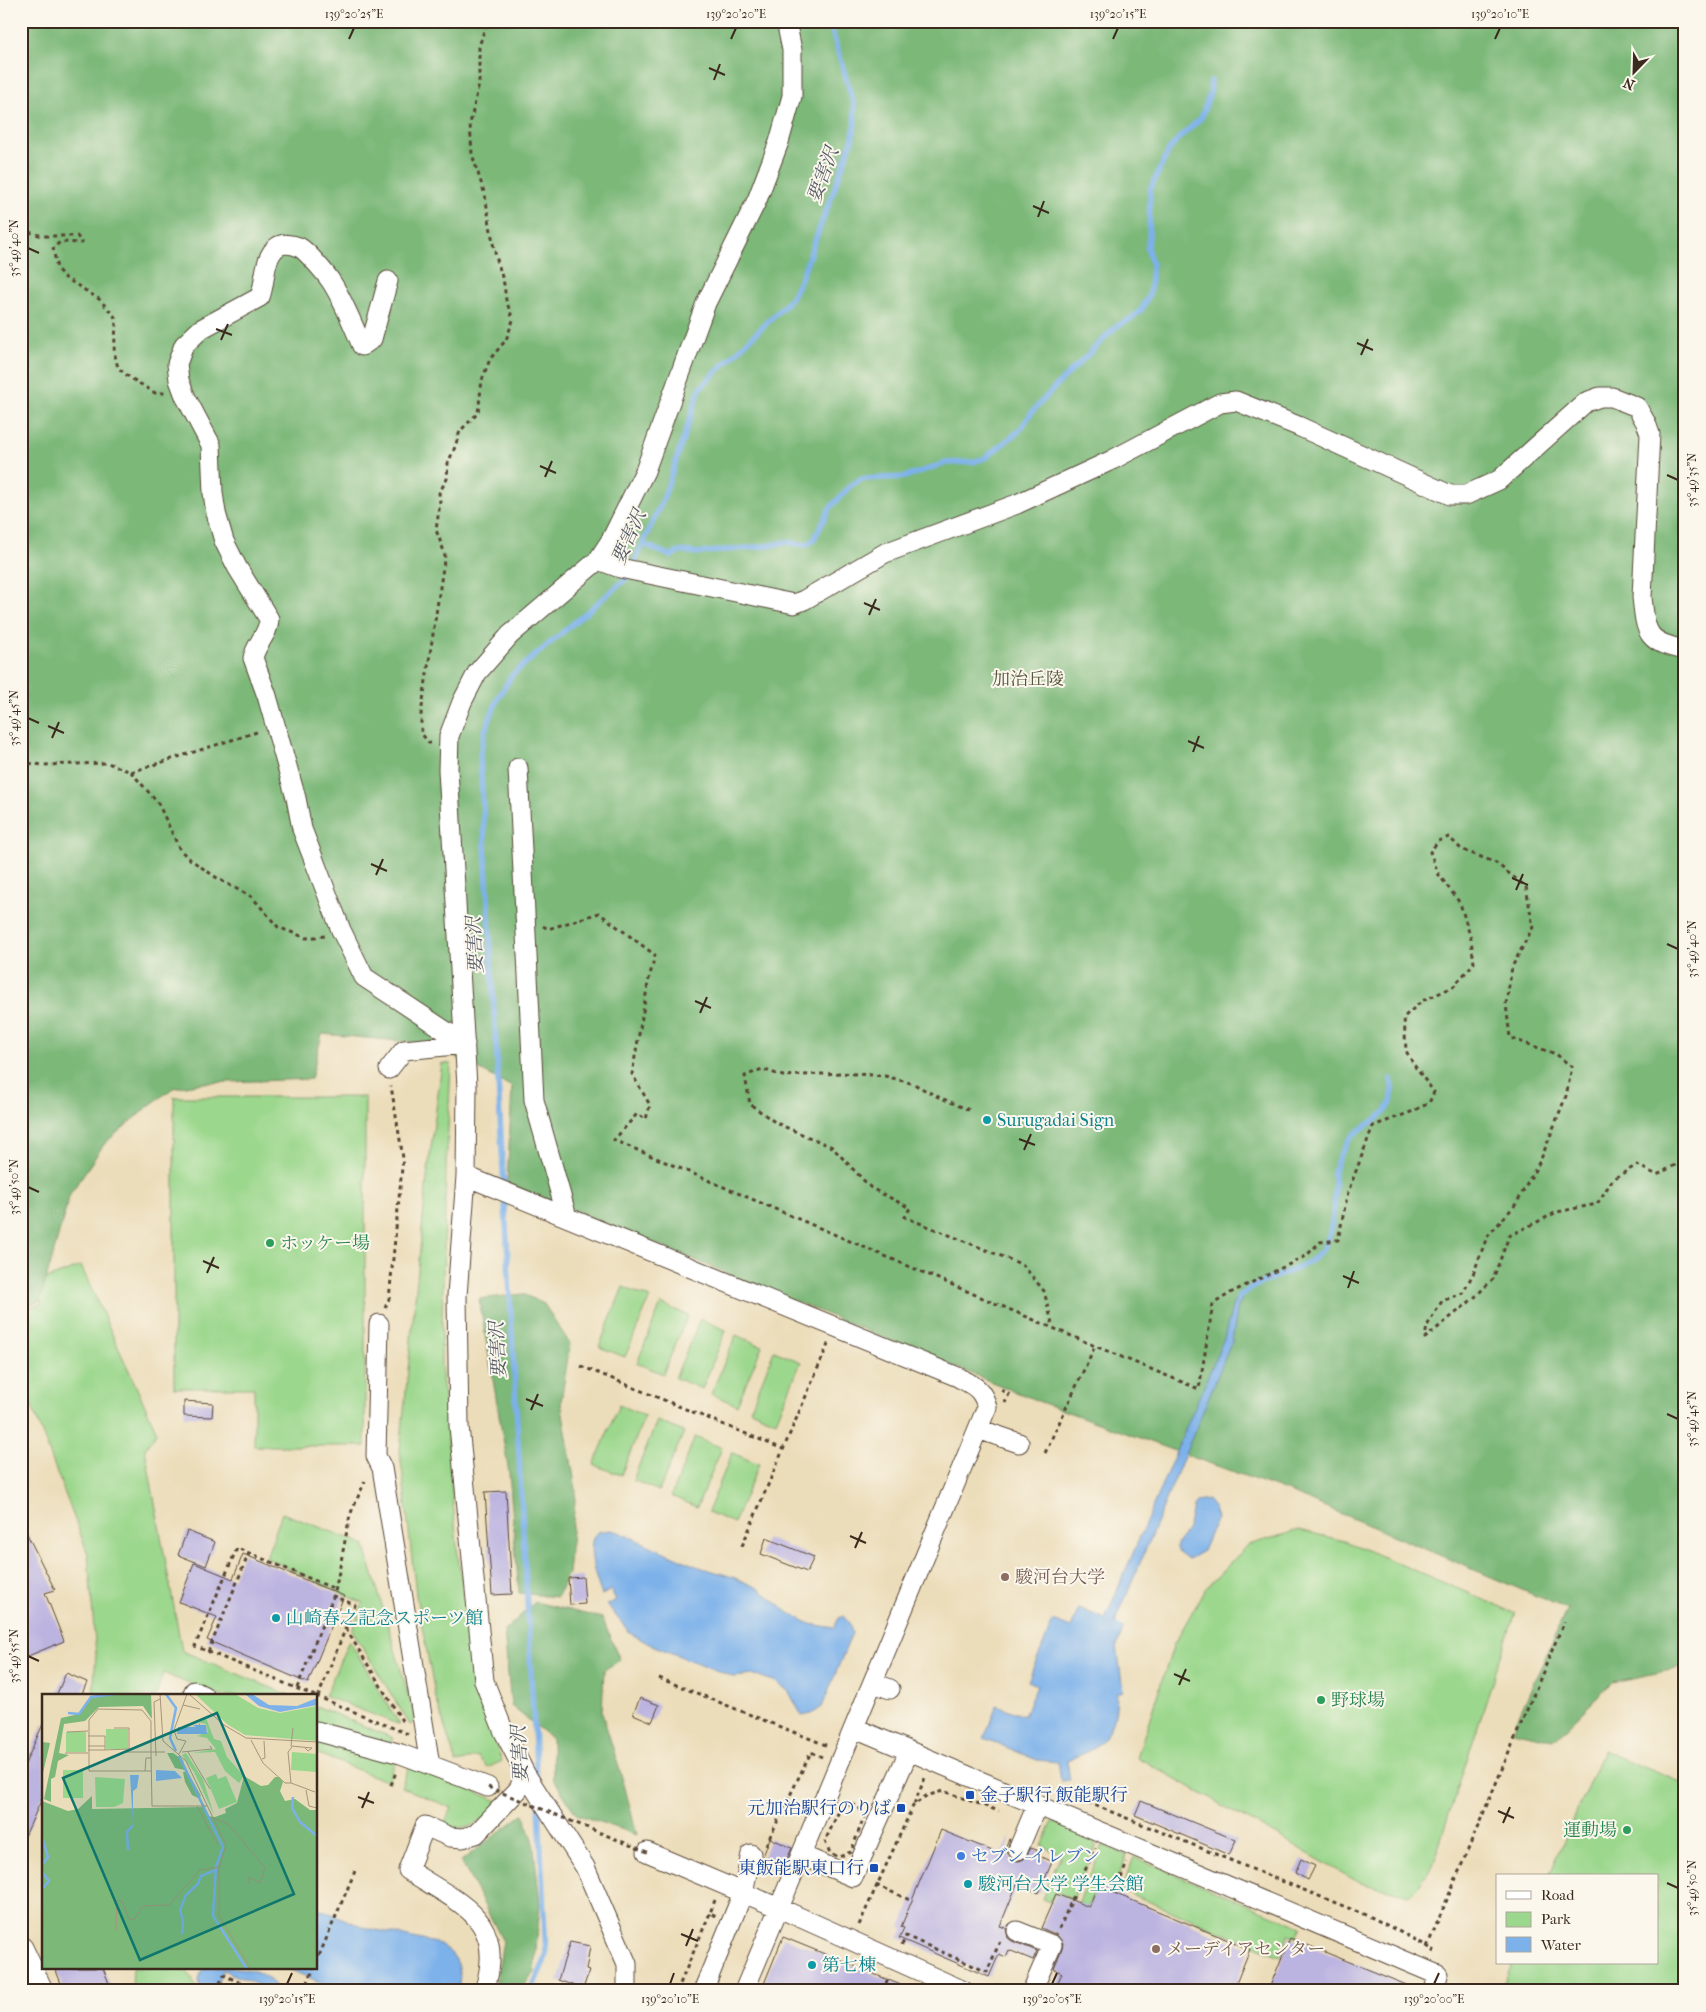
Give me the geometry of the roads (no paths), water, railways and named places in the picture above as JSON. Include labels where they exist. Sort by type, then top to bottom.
[{"type":"main road","points":[[21,1949],[41,1991]]},
{"type":"street","points":[[627,1991],[627,1964],[585,1867],[526,1777],[504,1732],[484,1681],[459,1426],[457,1296],[466,1176],[467,1086],[448,770],[449,736],[462,702],[477,673],[510,635],[598,560],[611,540],[645,471],[706,303],[757,200],[779,142],[792,96],[792,50],[786,21]]},
{"type":"street","points":[[388,281],[372,339],[362,346],[332,283],[300,247],[291,244],[277,246],[270,254],[265,268],[265,286],[260,297],[201,329],[184,345],[177,364],[179,380],[183,390],[195,417],[211,445],[213,493],[216,513],[224,541],[269,618],[265,636],[254,652],[253,658],[268,696],[296,798],[302,829],[343,935],[364,978],[465,1044]]},
{"type":"street","points":[[598,560],[620,568],[794,604],[885,553],[1016,504],[1112,460],[1202,411],[1220,404],[1236,401],[1298,426],[1450,495],[1466,495],[1499,480],[1586,402],[1600,397],[1612,397],[1637,407],[1646,422],[1650,434],[1642,597],[1644,622],[1650,636],[1664,646],[1685,650]]},
{"type":"street","points":[[518,768],[534,1100],[567,1217]]},
{"type":"street","points":[[389,1069],[404,1050],[465,1044]]},
{"type":"street","points":[[466,1176],[958,1377],[978,1388],[984,1397],[987,1408],[985,1432],[882,1686],[855,1728],[744,1991]]},
{"type":"street","points":[[379,1324],[376,1456],[382,1468],[430,1765]]},
{"type":"street","points":[[985,1432],[1019,1443]]},
{"type":"street","points":[[855,1728],[909,1750],[1035,1809],[1419,1966],[1438,1975],[1434,1991]]},
{"type":"street","points":[[318,1732],[400,1760],[430,1765],[488,1787]]},
{"type":"street","points":[[802,1855],[853,1877],[909,1750]]},
{"type":"street","points":[[484,1991],[491,1967],[490,1947],[486,1930],[477,1917],[465,1907],[408,1870],[425,1826],[450,1837],[463,1838],[476,1834],[518,1790],[526,1777]]},
{"type":"street","points":[[1018,1850],[1035,1809]]},
{"type":"street","points":[[703,1991],[743,1893],[758,1850]]},
{"type":"street","points":[[647,1852],[779,1908],[964,1991]]},
{"type":"street","points":[[1017,1931],[1052,1945],[1032,1991]]},
{"type":"water","points":[[1238,1296],[1242,1300],[1238,1306],[1232,1341],[1115,1623],[1124,1628],[1117,1646],[1123,1691],[1117,1693],[1114,1718],[1106,1736],[1099,1743],[1090,1750],[1067,1761],[1070,1780],[1061,1781],[1058,1762],[1037,1760],[984,1738],[997,1705],[1024,1716],[1037,1685],[1028,1681],[1053,1621],[1071,1628],[1079,1608],[1105,1619],[1224,1338],[1233,1304]]},
{"type":"water","points":[[1208,1500],[1213,1506],[1217,1518],[1203,1551],[1189,1559],[1178,1551],[1177,1544],[1188,1528],[1194,1504]]},
{"type":"water","points":[[610,1530],[619,1532],[696,1566],[733,1577],[758,1588],[789,1613],[810,1624],[834,1628],[839,1618],[843,1616],[849,1623],[852,1633],[822,1707],[812,1714],[802,1716],[789,1692],[777,1682],[755,1675],[733,1677],[649,1644],[630,1633],[607,1605],[616,1600],[611,1590],[602,1595],[592,1562],[591,1553],[594,1537],[598,1532]]},
{"type":"water","points":[[318,1908],[363,1927],[440,1944],[456,1959],[460,1976],[458,1991],[335,1991],[326,1985],[291,1970],[318,1970]]},
{"type":"water","points":[[202,1970],[223,1970],[214,1991],[201,1991],[199,1980]]},
{"type":"water","points":[[223,1970],[255,1971],[272,1982],[279,1991],[272,1991]]},
{"type":"waterway","name":"要害沢","points":[[537,1782],[480,756],[485,731],[498,698],[512,675],[627,578],[664,497],[700,388],[784,306],[800,281],[852,141],[855,124],[854,105],[829,21]]},
{"type":"waterway","points":[[643,544],[671,556],[680,551],[698,553],[786,542],[805,545],[813,541],[830,508],[851,485],[862,479],[905,477],[945,463],[973,462],[985,458],[1019,431],[1032,412],[1056,386],[1117,326],[1132,318],[1142,309],[1150,292],[1152,264],[1147,247],[1149,238],[1150,190],[1169,150],[1201,118],[1210,93],[1211,81]]},
{"type":"waterway","points":[[1239,1297],[1259,1284],[1303,1265],[1322,1250],[1328,1238],[1332,1220],[1335,1195],[1334,1174],[1337,1163],[1351,1137],[1385,1112],[1390,1105],[1392,1094],[1391,1079]]},
{"type":"waterway","name":"要害沢","points":[[531,1991],[546,1955],[539,1807]]},
{"type":"place","name":"Surugadai Sign","points":[[987,1120]]},
{"type":"place","name":"ホッケー場","points":[[270,1243]]},
{"type":"place","name":"駿河台大学","points":[[1005,1577]]},
{"type":"place","name":"山崎春之記念スポーツ館","points":[[276,1618]]},
{"type":"place","name":"野球場","points":[[1321,1700]]},
{"type":"place","name":"金子駅行 飯能駅行","points":[[970,1795]]},
{"type":"place","name":"元加治駅行のりば","points":[[901,1808]]},
{"type":"place","name":"運動場","points":[[1627,1830]]},
{"type":"place","name":"セブン-イレブン","points":[[961,1856]]},
{"type":"place","name":"東飯能駅東口行","points":[[874,1868]]},
{"type":"place","name":"駿河台大学 学生会館","points":[[968,1884]]},
{"type":"place","name":"メーデイアセンター","points":[[1156,1949]]},
{"type":"place","name":"第七棟","points":[[812,1965]]},
{"type":"park label","name":"加治丘陵","points":[[1028,679]]}]
